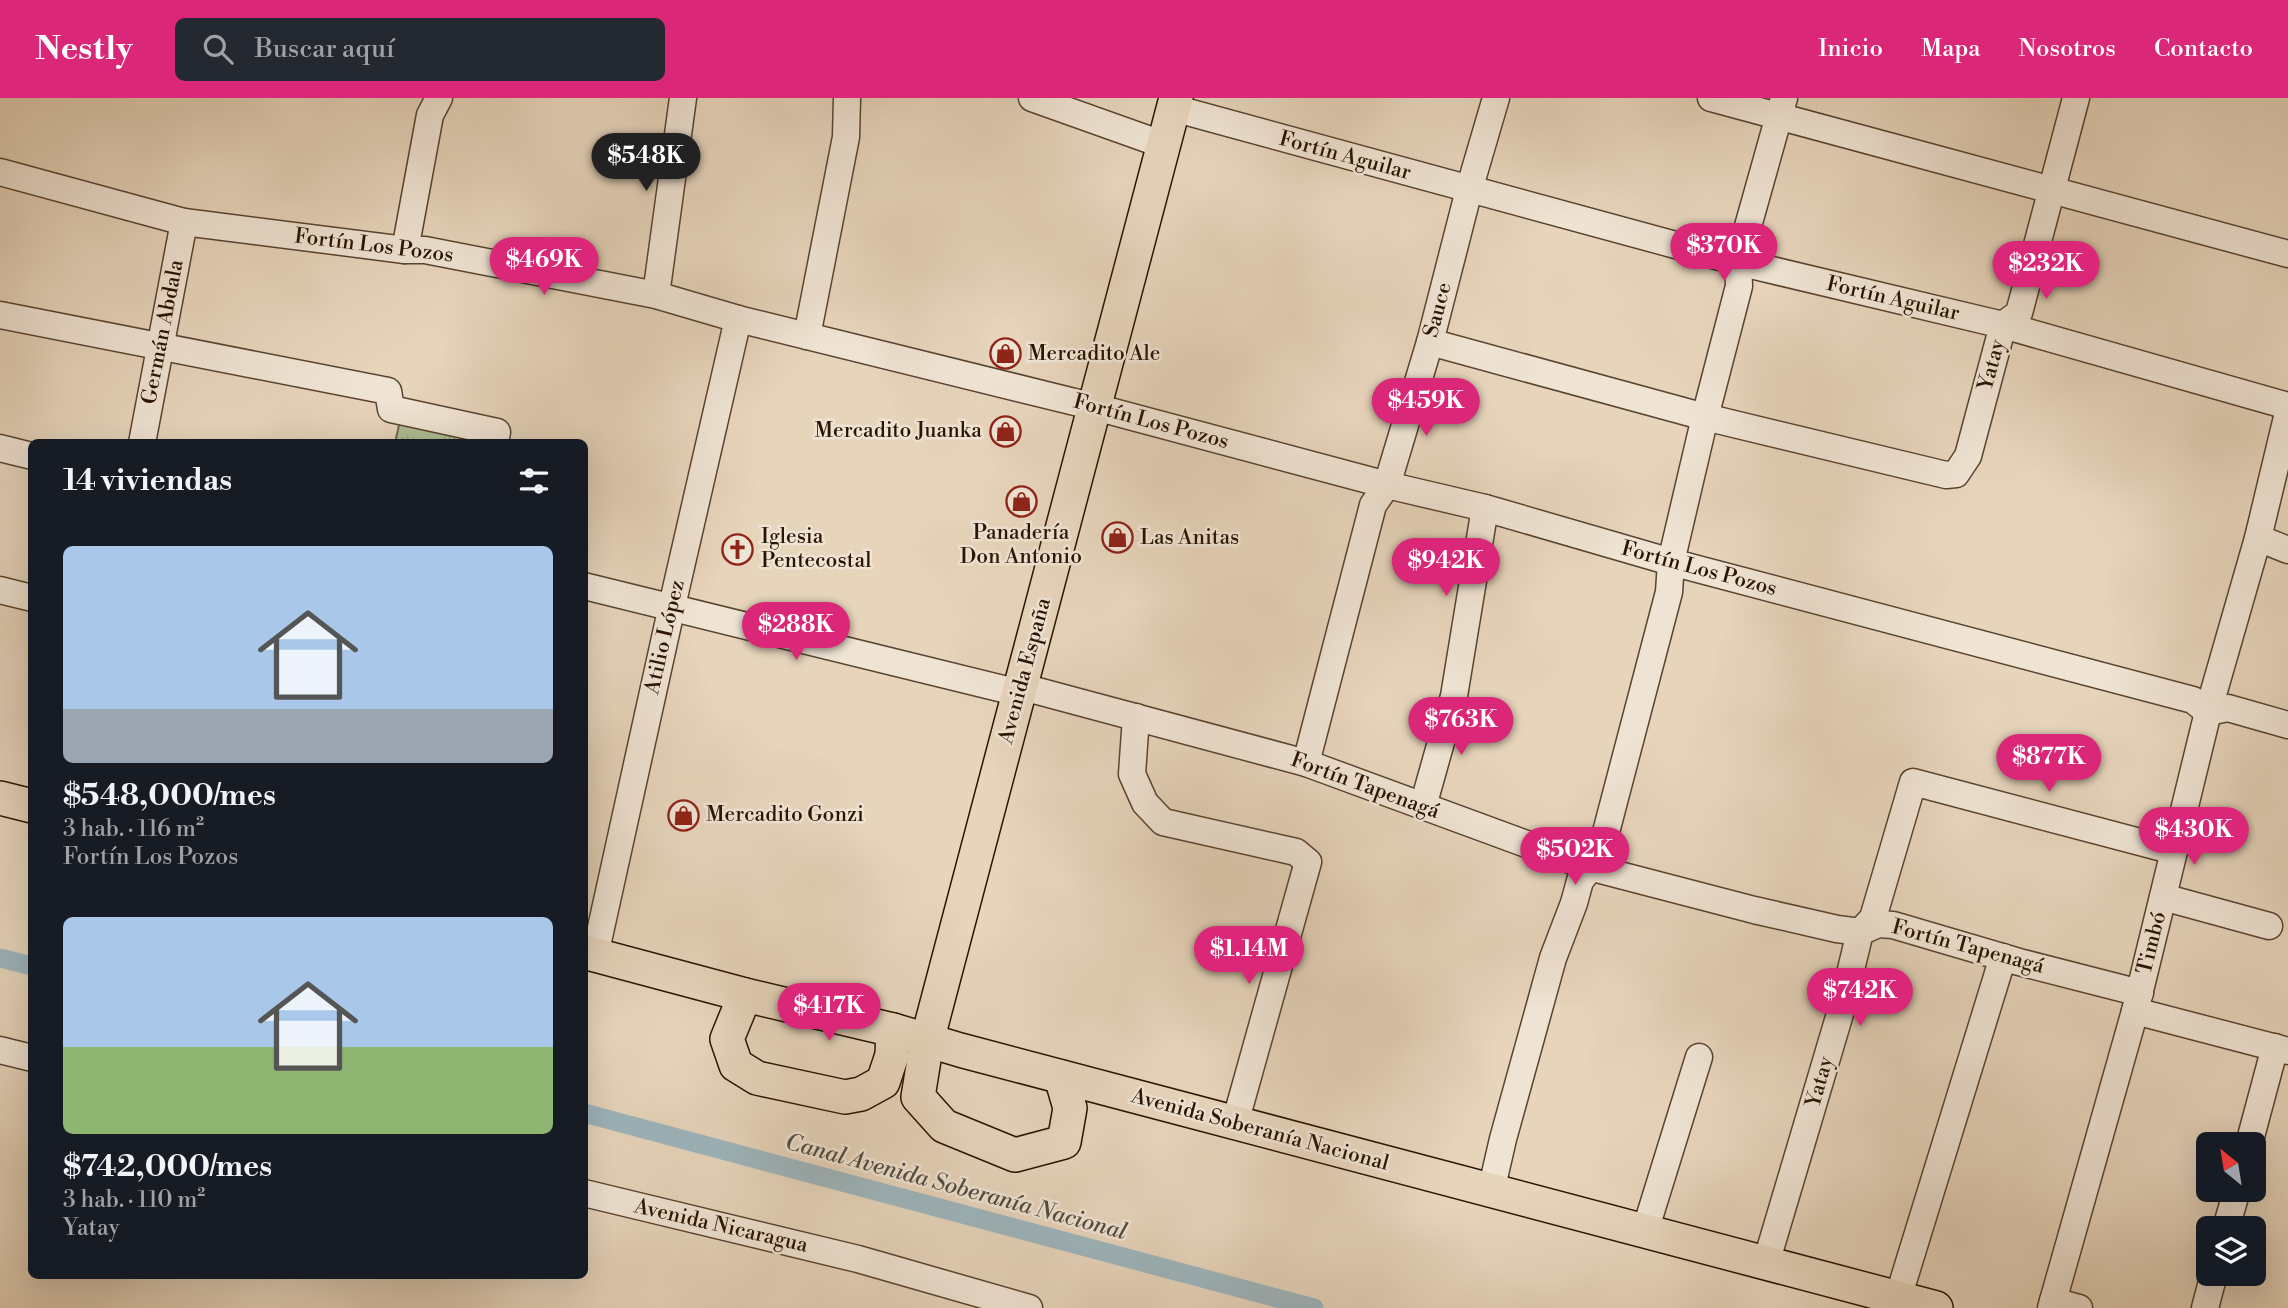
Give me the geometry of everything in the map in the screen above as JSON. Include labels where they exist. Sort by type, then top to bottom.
[{"type":"main road","name":"Avenida España","points":[[1061,1077],[1070,1108],[1064,1142],[1015,1155],[944,1125],[918,1097],[927,1041],[1175,103]]},
{"type":"main road","points":[[0,798],[28,805]]},
{"type":"main road","name":"Avenida Soberanía Nacional","points":[[590,953],[745,995],[893,1030],[1061,1077],[1936,1308]]},
{"type":"main road","points":[[745,995],[727,1039],[736,1065],[757,1078],[845,1097],[861,1094],[883,1082],[892,1055],[893,1030]]},
{"type":"street","points":[[405,250],[430,115],[439,98]]},
{"type":"street","points":[[656,295],[683,98]]},
{"type":"street","points":[[807,336],[846,137],[848,98]]},
{"type":"street","points":[[1032,98],[1164,145]]},
{"type":"street","name":"Sauce","points":[[1306,763],[1373,505],[1387,485],[1430,342],[1496,98]]},
{"type":"street","points":[[1712,98],[1781,107],[2051,190],[2288,254]]},
{"type":"street","name":"Yatay","points":[[1704,417],[1946,475],[1956,474],[1968,456],[2003,325],[2019,313],[2076,98]]},
{"type":"street","name":"Fortín Aguilar","points":[[1175,103],[1469,190],[1738,262],[2003,325],[2288,406]]},
{"type":"street","points":[[1491,1191],[1553,958],[1580,881],[1600,855],[1669,592],[1671,562],[1704,417],[1740,286],[1738,262],[1781,107]]},
{"type":"street","name":"Fortín Los Pozos","points":[[0,172],[184,222],[405,250],[425,250],[656,295],[738,319],[1096,407],[1387,485],[1485,508],[1671,562],[2193,700],[2208,712],[2228,708],[2288,724]]},
{"type":"street","name":"Germán Abdala","points":[[143,439],[184,222]]},
{"type":"street","points":[[0,315],[388,391],[391,409],[497,432],[496,439]]},
{"type":"street","name":"Atilio López","points":[[590,953],[738,319]]},
{"type":"street","points":[[1430,342],[1704,417]]},
{"type":"street","name":"Timbó","points":[[2052,1305],[2137,1002],[2208,712],[2258,538],[2288,413]]},
{"type":"street","points":[[0,448],[28,455]]},
{"type":"street","points":[[1423,806],[1454,696],[1485,508]]},
{"type":"street","points":[[2258,538],[2288,550]]},
{"type":"street","name":"Fortín Tapenagá","points":[[588,587],[1019,693],[1034,690],[1306,763],[1589,867],[1754,911],[1860,932],[1878,924],[1893,925],[2003,957],[2281,1049]]},
{"type":"street","points":[[0,590],[28,597]]},
{"type":"street","points":[[1136,717],[1132,774],[1144,803],[1163,822],[1296,852],[1308,863],[1235,1123]]},
{"type":"street","name":"Yatay","points":[[1766,1263],[1842,1007],[1860,932],[1872,918],[1913,782],[2174,852]]},
{"type":"street","points":[[2164,897],[2269,926]]},
{"type":"street","points":[[1898,1298],[2003,957]]},
{"type":"street","points":[[2253,1132],[2281,1049]]},
{"type":"street","points":[[0,1050],[28,1057]]},
{"type":"street","points":[[1645,1231],[1699,1057]]},
{"type":"street","name":"Avenida Nicaragua","points":[[588,1194],[858,1259],[1029,1308]]},
{"type":"street","points":[[2205,1308],[2211,1286]]},
{"type":"street","points":[[2052,1305],[2079,1308]]},
{"type":"green space","points":[[401,416],[476,439],[396,439]]},
{"type":"waterway","name":"Canal Avenida Soberanía Nacional","points":[[0,958],[28,965]]},
{"type":"waterway","name":"Canal Avenida Soberanía Nacional","points":[[588,1114],[1314,1308]]},
{"type":"place","name":"Mercadito Ale","points":[[1005,354]]},
{"type":"place","name":"Mercadito Juanka","points":[[1005,431]]},
{"type":"place","name":"Panadería Don Antonio","points":[[1021,501]]},
{"type":"place","name":"Las Anitas","points":[[1117,538]]},
{"type":"place","name":"Iglesia Pentecostal","points":[[738,549]]},
{"type":"place","name":"Mercadito Gonzi","points":[[683,815]]}]
